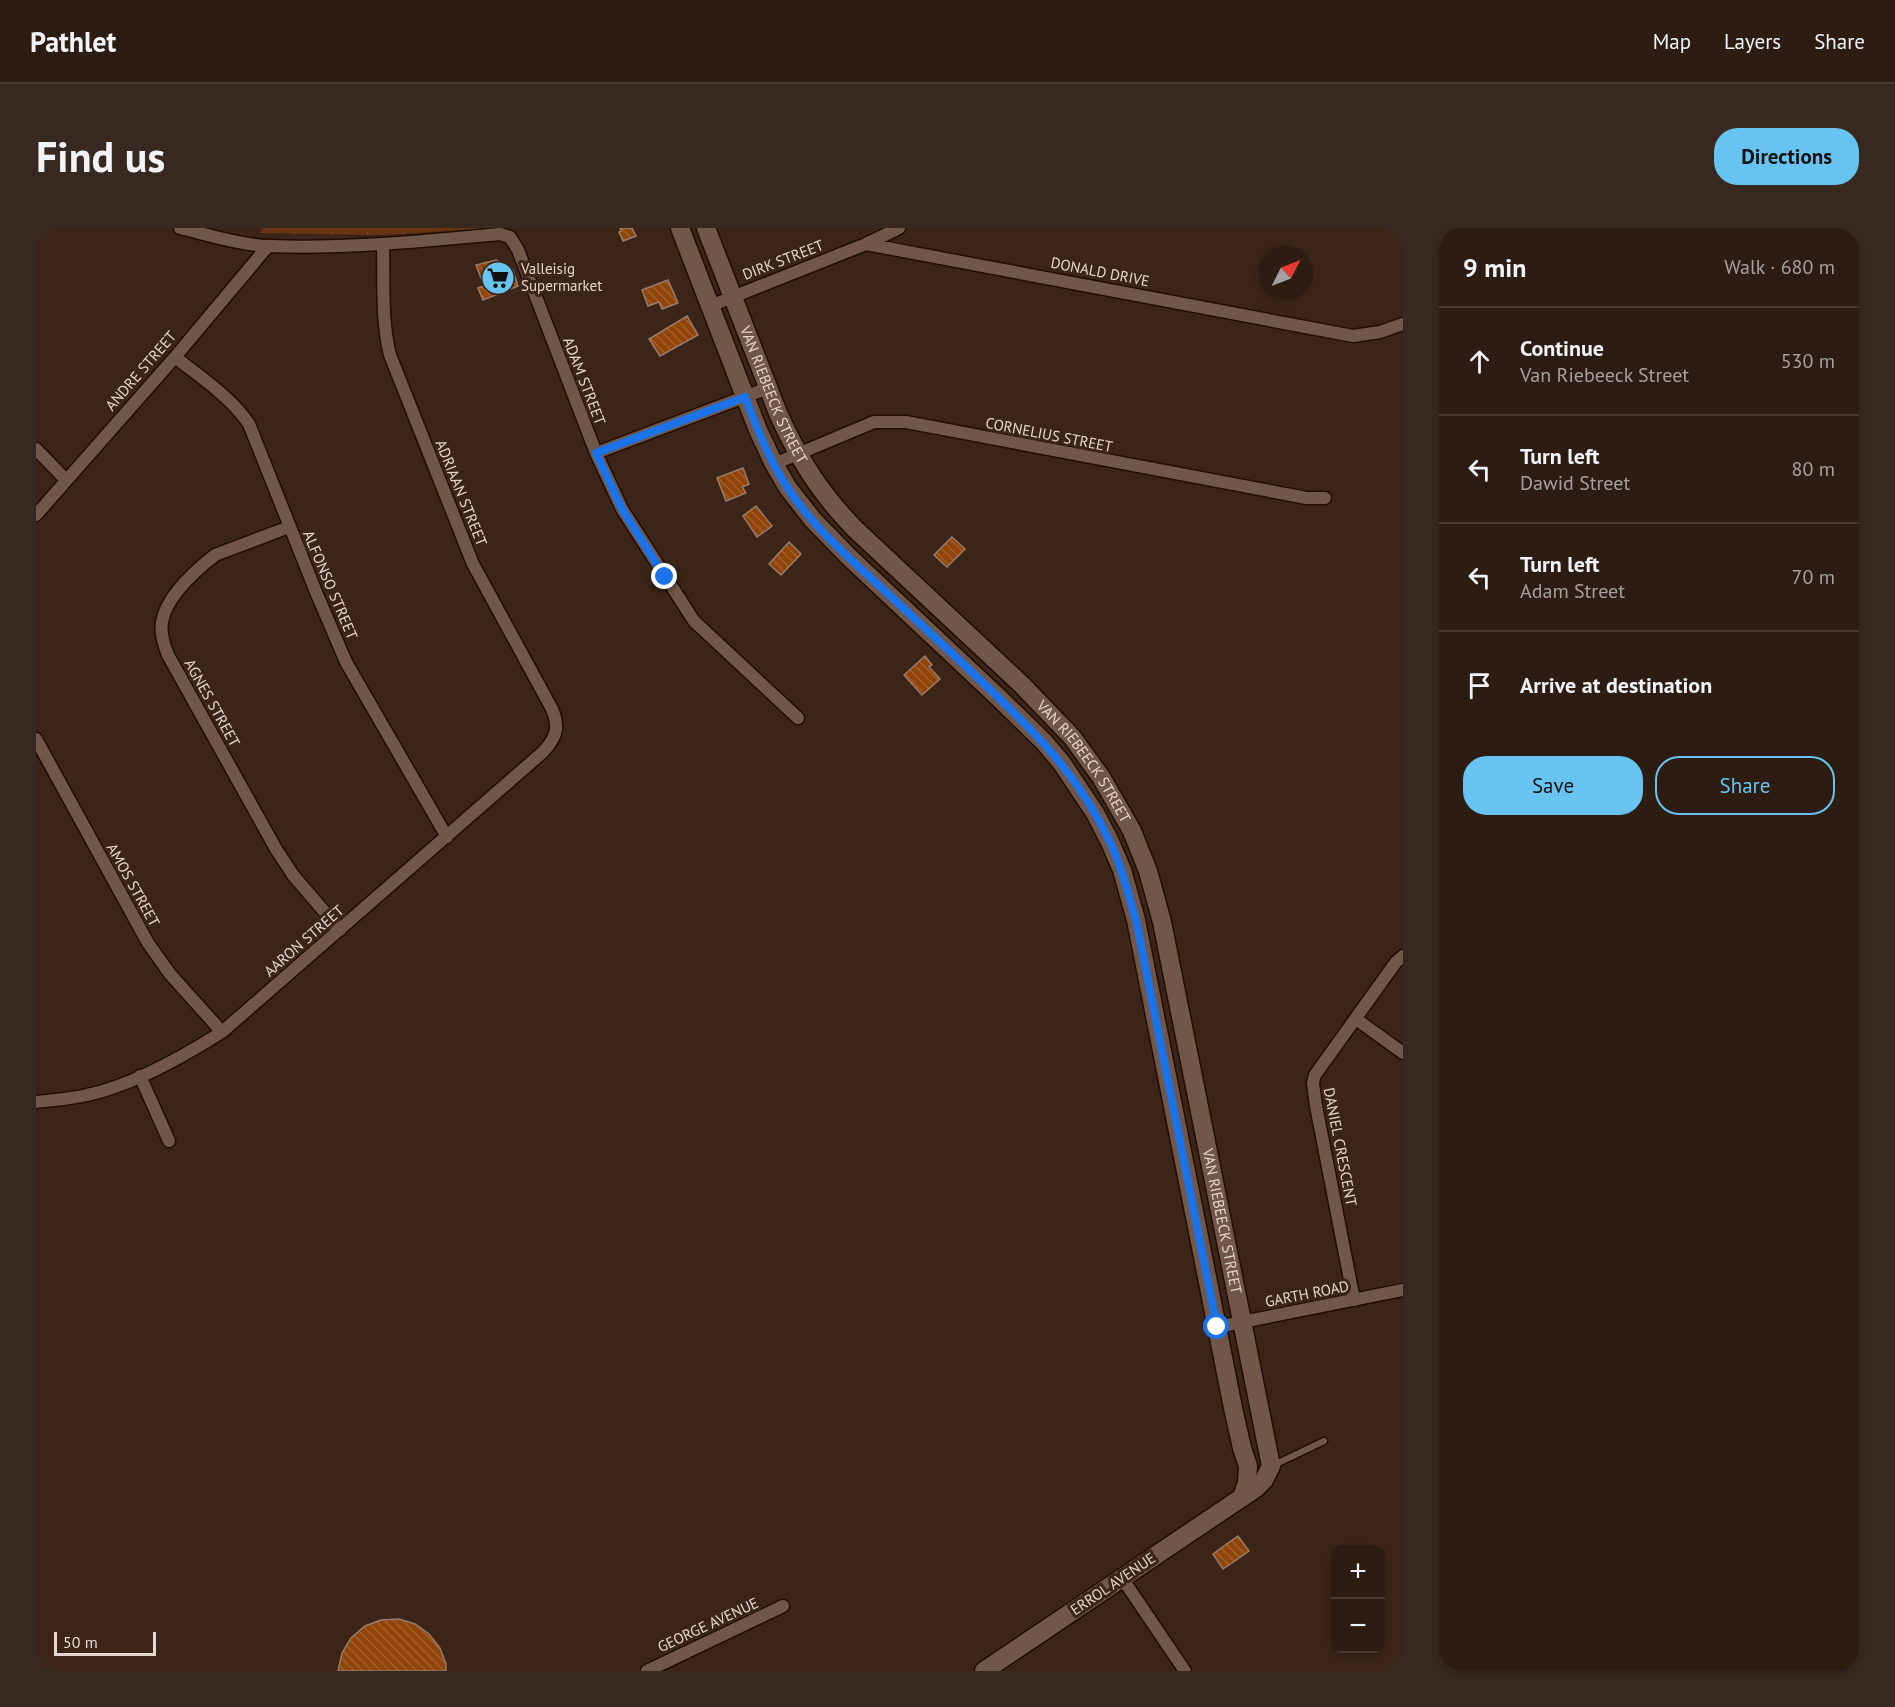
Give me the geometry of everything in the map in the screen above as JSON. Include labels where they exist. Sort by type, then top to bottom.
[{"type":"street","points":[[180,228],[210,236],[268,246],[383,244]]},
{"type":"street","name":"VAN RIEBEECK STREET","points":[[680,228],[745,397],[774,464],[788,489],[813,520],[849,557],[1044,742],[1078,786],[1110,842],[1122,870],[1136,920],[1217,1327],[1242,1448],[1248,1466],[1247,1483],[1242,1497]]},
{"type":"street","name":"VAN RIEBEECK STREET","points":[[706,228],[789,438],[811,476],[838,512],[1064,727],[1101,777],[1132,831],[1148,871],[1161,922],[1271,1466]]},
{"type":"street","name":"DIRK STREET","points":[[710,306],[866,244],[899,228]]},
{"type":"street","name":"ADAM STREET","points":[[383,244],[500,234],[513,240],[596,453],[622,509],[694,621],[798,718]]},
{"type":"street","name":"ADRIAAN STREET","points":[[383,244],[385,331],[390,355],[473,564],[552,709],[557,723],[555,739]]},
{"type":"street","name":"DONALD DRIVE","points":[[866,244],[1353,336],[1368,335],[1403,324]]},
{"type":"street","name":"ANDRE STREET","points":[[36,515],[175,357],[268,246]]},
{"type":"street","name":"ALFONSO STREET","points":[[175,357],[205,380],[244,416],[249,424],[289,527],[346,662],[447,837]]},
{"type":"street","points":[[596,453],[768,388]]},
{"type":"street","name":"CORNELIUS STREET","points":[[774,464],[874,422],[906,422],[1168,473],[1306,498],[1325,498]]},
{"type":"street","points":[[36,448],[66,480]]},
{"type":"street","name":"AGNES STREET","points":[[289,527],[215,555],[205,563],[184,584],[169,605],[162,623],[162,635],[168,655],[276,849],[293,875],[340,930]]},
{"type":"street","name":"AARON STREET","points":[[36,1102],[88,1095],[140,1076],[195,1050],[222,1032],[447,837],[555,739]]},
{"type":"street","name":"AMOS STREET","points":[[36,740],[148,942],[170,974],[222,1032]]},
{"type":"street","points":[[1110,842],[1132,831]]},
{"type":"street","name":"DANIEL CRESCENT","points":[[1354,1300],[1313,1081],[1327,1058],[1403,956]]},
{"type":"street","points":[[1356,1019],[1403,1053]]},
{"type":"street","points":[[140,1076],[169,1141]]},
{"type":"street","name":"GARTH ROAD","points":[[1217,1327],[1403,1290]]},
{"type":"street","points":[[1242,1497],[1264,1480],[1271,1466]]},
{"type":"street","name":"ERROL AVENUE","points":[[987,1670],[1242,1497]]},
{"type":"street","points":[[1122,1578],[1185,1671]]},
{"type":"street","name":"GEORGE AVENUE","points":[[647,1671],[783,1606]]},
{"type":"lane","points":[[1271,1466],[1324,1441]]},
{"type":"green space","points":[[263,228],[496,228],[382,235],[260,233]]},
{"type":"building","points":[[620,228],[632,228],[636,236],[623,241],[619,232]]},
{"type":"building","name":"Valleisig Supermarket","points":[[496,260],[513,270],[518,286],[483,300],[478,288],[484,286],[476,265]]},
{"type":"building","points":[[668,280],[678,303],[662,309],[659,302],[648,306],[642,290]]},
{"type":"building","points":[[687,316],[698,335],[660,356],[649,339]]},
{"type":"building","points":[[743,468],[749,484],[742,487],[746,493],[726,501],[717,478]]},
{"type":"building","points":[[756,506],[772,526],[757,537],[743,516]]},
{"type":"building","points":[[952,537],[965,549],[947,567],[934,555]]},
{"type":"building","points":[[789,542],[801,554],[781,575],[769,564]]},
{"type":"building","points":[[925,656],[932,665],[929,667],[940,679],[922,695],[904,675]]},
{"type":"building","points":[[1238,1536],[1249,1551],[1223,1569],[1213,1554]]},
{"type":"building","points":[[399,1619],[415,1624],[429,1634],[440,1648],[446,1671],[338,1671],[342,1653],[351,1638],[365,1626],[381,1620]]},
{"type":"place","name":"Valleisig Supermarket","points":[[498,278]]},
{"type":"route","points":[[665,577],[622,509],[596,453],[745,397],[774,464],[788,489],[813,520],[849,557],[999,698],[1061,762],[1095,813],[1110,842],[1122,870],[1136,920],[1217,1327]]}]
